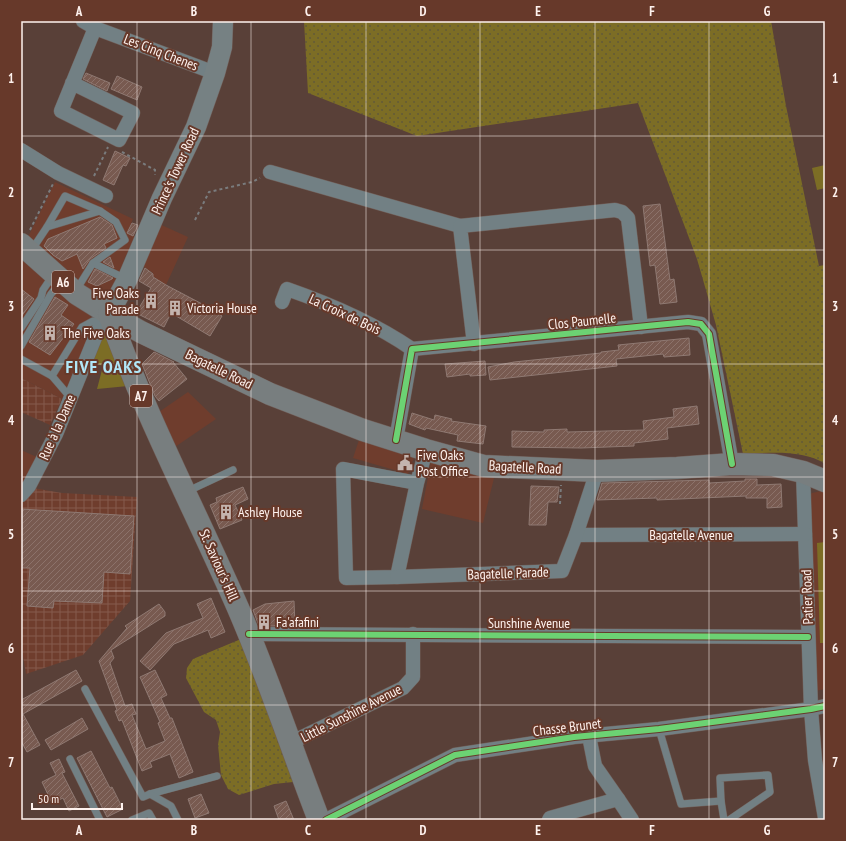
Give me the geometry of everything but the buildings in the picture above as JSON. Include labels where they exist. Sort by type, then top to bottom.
[{"type":"main road","name":"Prince's Tower Road","points":[[105,318],[127,280],[162,198],[196,127],[215,73],[222,47],[223,21]]},
{"type":"main road","name":"A6","points":[[24,248],[105,318]]},
{"type":"main road","name":"Bagatelle Road","points":[[105,318],[141,332],[270,394],[363,430],[426,450],[484,466],[597,471],[732,464],[773,465],[803,472],[825,480]]},
{"type":"main road","name":"St. Saviour's Hill","points":[[105,318],[123,354],[150,417],[249,634],[319,820]]},
{"type":"main road","points":[[123,354],[123,340],[130,334],[141,332]]},
{"type":"street","name":"Les Cinq Chenes","points":[[83,21],[95,28],[215,73]]},
{"type":"street","points":[[72,83],[133,113],[116,139],[61,111],[72,83],[95,28]]},
{"type":"street","points":[[21,150],[58,173],[106,196]]},
{"type":"street","points":[[270,172],[460,226],[615,210],[622,212],[628,218],[641,327]]},
{"type":"street","points":[[460,226],[474,344]]},
{"type":"street","name":"La Croix de Bois","points":[[282,302],[287,289],[323,302],[386,333],[412,349]]},
{"type":"street","name":"Rue à la Dame","points":[[21,495],[29,486],[56,434],[105,318]]},
{"type":"street","name":"Clos Paumelle","points":[[412,349],[688,322],[701,324],[709,334],[732,464]]},
{"type":"street","points":[[396,440],[412,349]]},
{"type":"street","points":[[397,577],[417,483],[426,450]]},
{"type":"street","name":"Bagatelle Parade","points":[[417,483],[343,469],[346,578],[562,571],[576,535],[597,471]]},
{"type":"street","name":"Patier Road","points":[[803,472],[811,709],[815,760],[825,818]]},
{"type":"street","name":"Bagatelle Avenue","points":[[576,535],[805,534]]},
{"type":"street","name":"Sunshine Avenue","points":[[249,634],[808,637]]},
{"type":"street","name":"Little Sunshine Avenue","points":[[290,743],[403,688],[413,678],[413,634]]},
{"type":"street","name":"Chasse Brunet","points":[[326,820],[455,755],[516,745],[660,729],[825,706]]},
{"type":"street","points":[[589,736],[595,766],[632,820]]},
{"type":"street","points":[[549,820],[550,818],[618,799]]},
{"type":"lane","points":[[21,328],[41,298],[43,290],[64,283],[80,284],[93,263],[125,240],[116,222],[100,211],[65,196],[47,227],[24,248]]},
{"type":"lane","points":[[47,227],[100,211]]},
{"type":"lane","points":[[93,263],[127,280]]},
{"type":"lane","points":[[21,346],[51,294],[64,283]]},
{"type":"lane","points":[[52,376],[82,327],[93,321],[105,318]]},
{"type":"lane","points":[[21,359],[52,376],[70,398]]},
{"type":"lane","points":[[185,493],[233,470]]},
{"type":"lane","points":[[85,689],[143,797],[217,776]]},
{"type":"lane","points":[[660,729],[681,804],[721,801]]},
{"type":"lane","points":[[70,759],[100,820]]},
{"type":"lane","points":[[724,820],[720,778],[768,775],[770,792],[729,820]]},
{"type":"lane","points":[[150,794],[171,806],[178,820]]},
{"type":"lane","points":[[132,820],[149,813],[153,820]]},
{"type":"path","points":[[116,139],[122,152],[156,170],[154,176]]},
{"type":"path","points":[[89,188],[116,139]]},
{"type":"path","points":[[195,220],[209,192],[252,182],[270,172]]},
{"type":"path","points":[[24,248],[58,173]]},
{"type":"shaded area","points":[[304,21],[771,21],[786,106],[819,266],[825,265],[825,464],[816,459],[796,454],[743,454],[716,325],[697,259],[638,103],[417,136],[308,93]]},
{"type":"shaded area","points":[[825,165],[825,188],[817,190],[812,168]]},
{"type":"shaded area","points":[[55,182],[133,219],[127,233],[137,237],[125,257],[116,284],[110,291],[101,294],[93,292],[80,284],[27,239]]},
{"type":"shaded area","points":[[157,223],[188,237],[166,285],[153,277],[153,273],[141,265]]},
{"type":"shaded area","name":"The Five Oaks","points":[[21,259],[48,282],[88,312],[93,321],[93,327],[62,399],[21,378]]},
{"type":"shaded area","points":[[105,334],[128,386],[97,389],[103,366],[88,361],[97,337]]},
{"type":"shaded area","points":[[21,378],[62,399],[50,425],[21,412]]},
{"type":"shaded area","points":[[188,392],[216,419],[172,449],[156,414]]},
{"type":"shaded area","points":[[361,434],[416,452],[408,474],[353,458]]},
{"type":"shaded area","points":[[21,450],[39,458],[21,487]]},
{"type":"shaded area","points":[[432,456],[495,474],[483,523],[422,509]]},
{"type":"shaded area","points":[[33,488],[62,493],[137,497],[130,601],[83,655],[26,674],[21,645],[21,502]]},
{"type":"shaded area","points":[[821,491],[825,492],[825,689],[815,691],[807,497],[812,493]]},
{"type":"shaded area","points":[[825,542],[825,643],[820,643],[817,543]]},
{"type":"shaded area","points":[[241,639],[296,776],[293,782],[274,784],[239,795],[228,789],[221,775],[218,745],[220,732],[216,720],[204,712],[186,678],[187,668],[193,659]]},
{"type":"cycle path","points":[[396,440],[412,349],[688,322],[701,324],[709,334],[732,464]]},
{"type":"cycle path","points":[[249,634],[808,637]]},
{"type":"cycle path","points":[[326,820],[455,755],[574,737],[659,729],[825,706]]},
{"type":"place","name":"Five Oaks Parade","points":[[151,301]]},
{"type":"place","name":"Victoria House","points":[[175,308]]},
{"type":"place","name":"The Five Oaks","points":[[50,333]]},
{"type":"place","name":"Five Oaks Post Office","points":[[405,463]]},
{"type":"place","name":"Ashley House","points":[[226,512]]},
{"type":"place","name":"Fa'afafini","points":[[264,622]]},
{"type":"district","name":"FIVE OAKS","points":[[104,367]]}]
